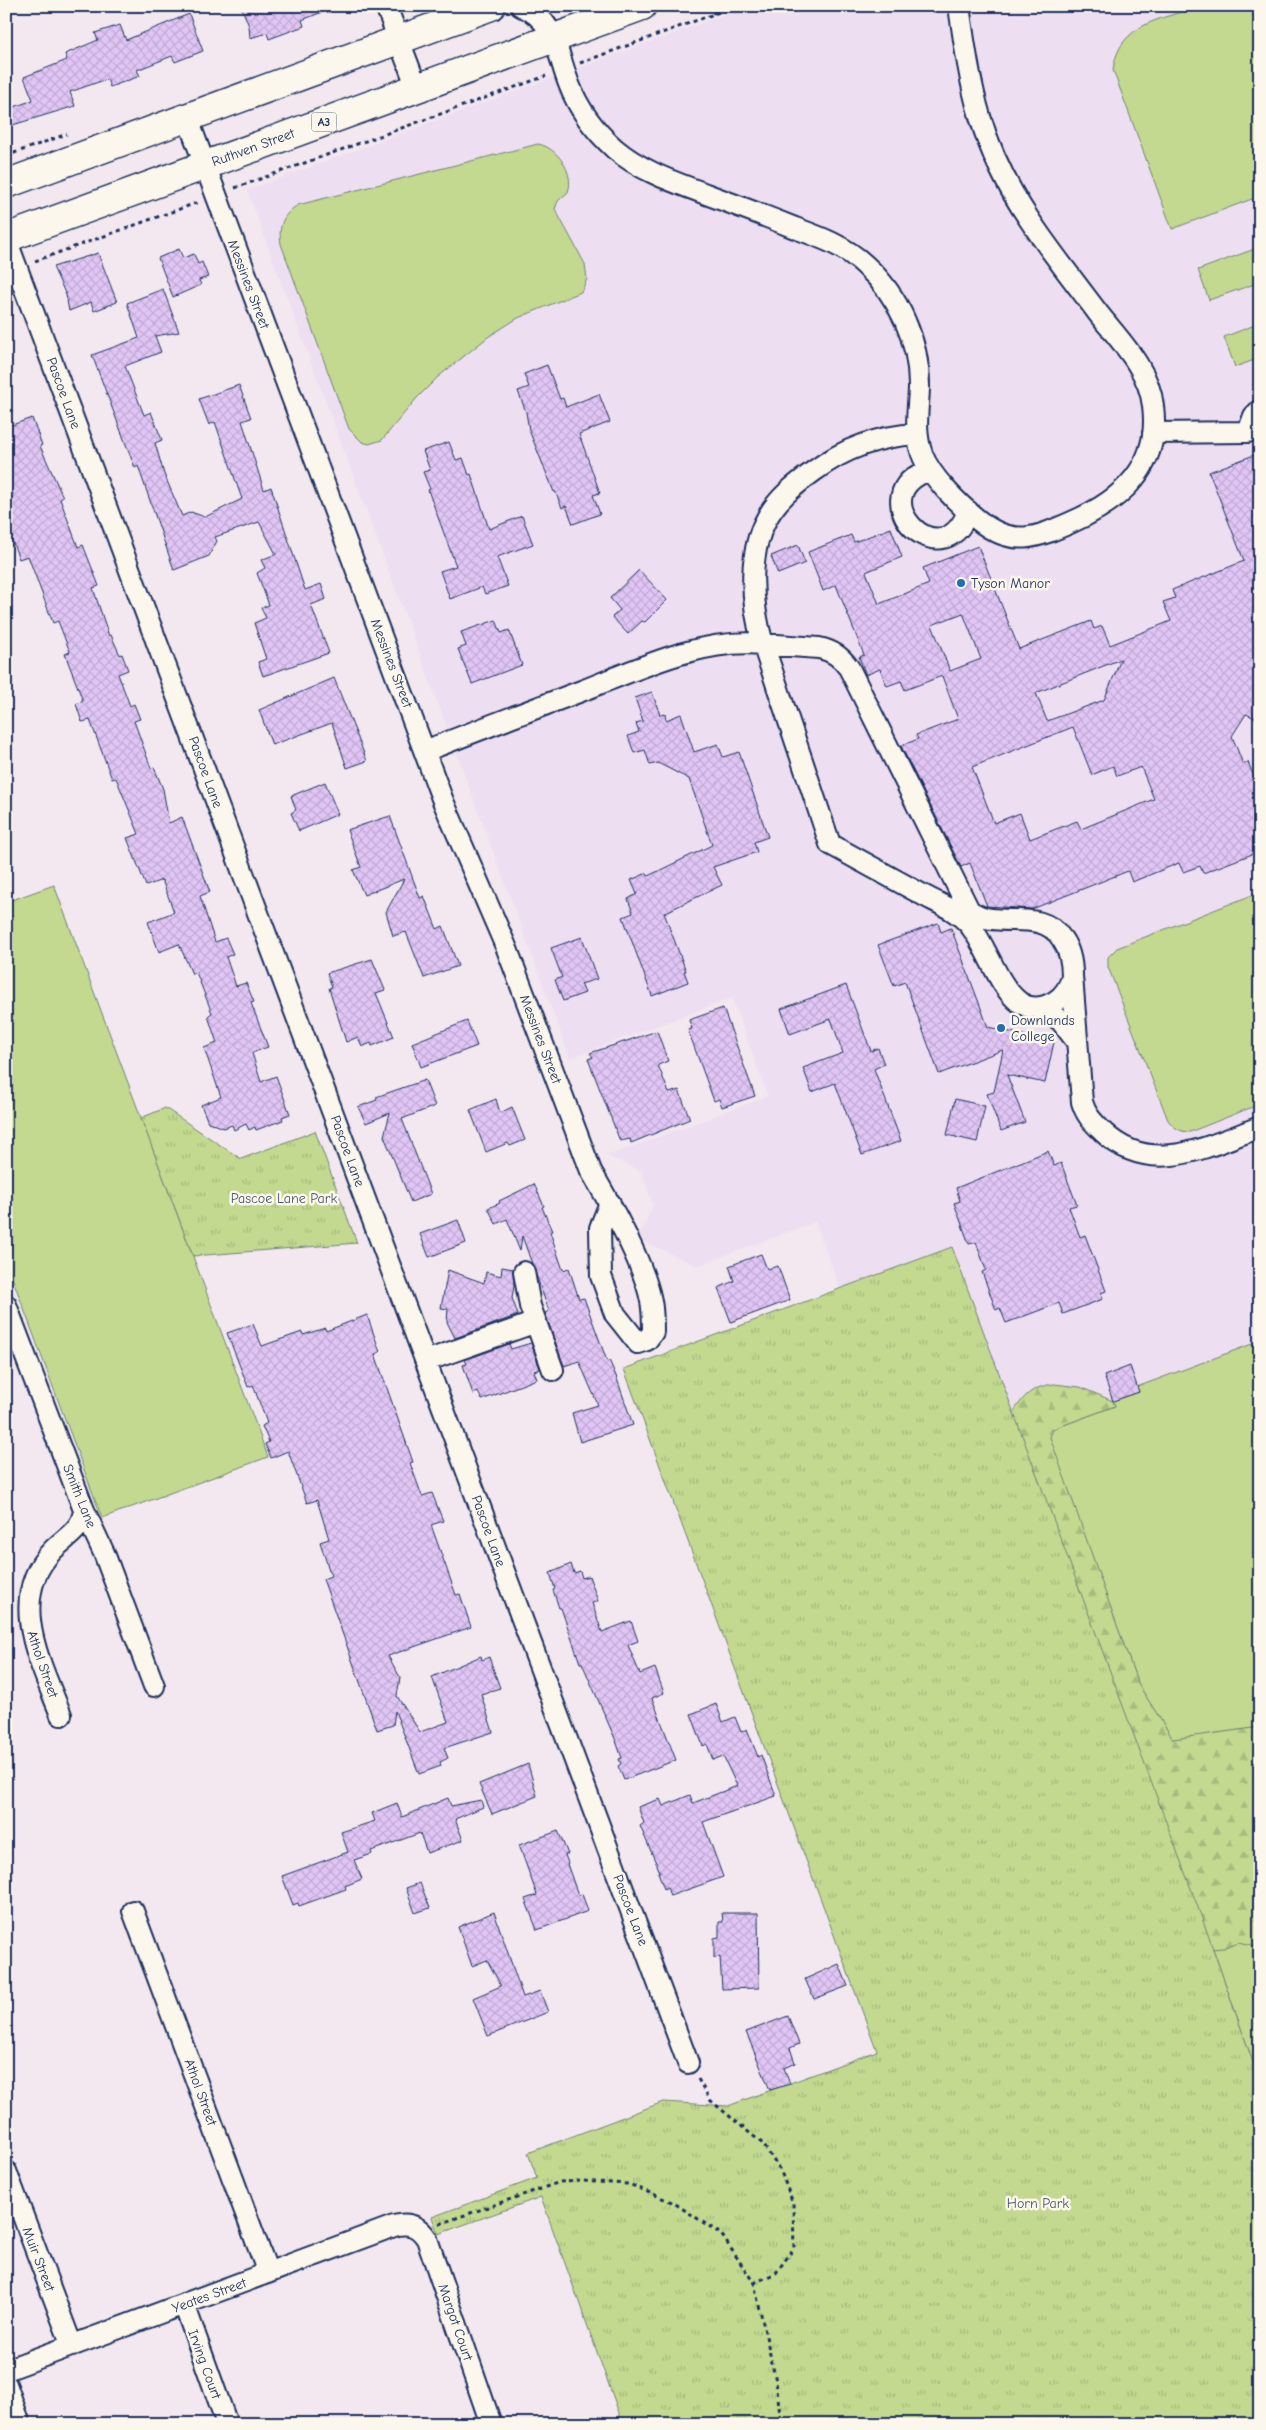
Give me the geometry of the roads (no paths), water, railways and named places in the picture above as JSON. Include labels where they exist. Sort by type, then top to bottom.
[{"type":"highway","points":[[6,184],[491,6]]},
{"type":"highway","name":"Ruthven Street","points":[[6,239],[205,164],[642,6]]},
{"type":"street","points":[[386,6],[417,88]]},
{"type":"street","points":[[522,6],[544,22],[554,38],[577,102],[588,119],[616,149],[632,162],[669,180],[834,243],[866,266],[892,296],[909,331],[918,370],[917,434],[923,457],[930,470],[968,511],[992,529],[1008,536],[1024,538],[1042,535],[1101,508],[1122,493],[1143,464],[1154,433],[1153,400],[1143,374],[1048,247],[1022,208],[991,153],[973,96],[960,6]]},
{"type":"street","name":"Messines Street","points":[[187,117],[443,801],[507,949],[591,1171],[610,1203],[642,1272],[651,1301],[653,1332],[647,1340],[638,1343],[615,1314],[601,1276],[600,1228],[610,1203]]},
{"type":"street","name":"Pascoe Lane","points":[[6,239],[688,2063]]},
{"type":"street","points":[[1154,433],[1248,432],[1254,416],[1260,410]]},
{"type":"street","points":[[917,434],[869,441],[838,455],[787,492],[771,510],[759,542],[753,576],[755,610],[763,644],[830,844],[958,914],[975,932],[1011,995],[1029,1008],[1039,1008],[1057,1000],[1064,994],[1072,976]]},
{"type":"street","points":[[930,470],[914,478],[903,492],[902,509],[908,525],[924,536],[942,538],[959,528],[968,511]]},
{"type":"street","points":[[425,751],[662,660],[708,648],[763,644],[820,648],[833,653],[849,668],[969,910],[983,919],[1036,921],[1053,929],[1066,944],[1070,954],[1084,1109],[1091,1120],[1113,1142],[1126,1150],[1144,1156],[1174,1155],[1205,1148],[1260,1127]]},
{"type":"street","points":[[1039,1008],[1060,1020],[1077,1042]]},
{"type":"street","points":[[524,1272],[530,1306],[553,1370]]},
{"type":"street","name":"Smith Lane","points":[[6,1305],[84,1510],[104,1553],[154,1686]]},
{"type":"street","points":[[426,1361],[536,1322]]},
{"type":"street","name":"Athol Street","points":[[60,1715],[32,1638],[28,1617],[29,1602],[32,1588],[43,1563],[51,1552],[77,1530],[84,1510]]},
{"type":"street","name":"Athol Street","points":[[133,1911],[268,2273]]},
{"type":"street","name":"Muir Street","points":[[6,2171],[72,2346]]},
{"type":"street","name":"Yeates Street","points":[[6,2370],[394,2226],[413,2225]]},
{"type":"street","name":"Margot Court","points":[[413,2225],[419,2228],[427,2239],[491,2424]]},
{"type":"street","name":"Irving Court","points":[[184,2304],[226,2424]]},
{"type":"street","points":[[6,2384],[20,2424]]},
{"type":"place","name":"Tyson Manor","points":[[961,583]]},
{"type":"place","name":"Downlands College","points":[[1001,1028]]},
{"type":"park label","name":"Pascoe Lane Park","points":[[284,1198]]},
{"type":"park label","name":"Horn Park","points":[[1038,2203]]}]
